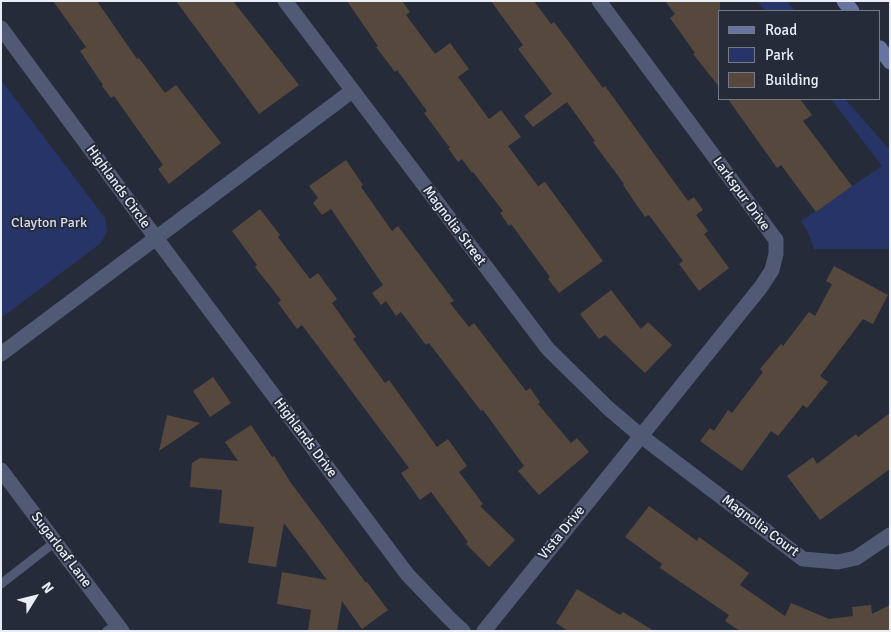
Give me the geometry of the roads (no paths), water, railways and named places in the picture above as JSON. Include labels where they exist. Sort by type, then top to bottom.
[{"type":"main road","points":[[881,49],[890,62]]},
{"type":"street","name":"Magnolia Street","points":[[285,1],[548,350],[608,408],[641,436]]},
{"type":"street","name":"Larkspur Drive","points":[[599,1],[776,240],[776,254],[772,270],[761,287],[641,436]]},
{"type":"street","name":"Highlands Circle","points":[[1,28],[156,238],[1,354]]},
{"type":"street","points":[[156,238],[352,91]]},
{"type":"street","name":"Highlands Drive","points":[[156,238],[407,574],[462,631]]},
{"type":"street","name":"Magnolia Court","points":[[641,436],[803,559],[838,562],[856,558],[890,534]]},
{"type":"street","name":"Vista Drive","points":[[484,631],[641,436]]},
{"type":"street","name":"Sugarloaf Lane","points":[[1,470],[55,542],[115,628]]},
{"type":"lane","points":[[1,584],[55,542]]},
{"type":"park label","name":"Clayton Park","points":[[49,223]]}]
